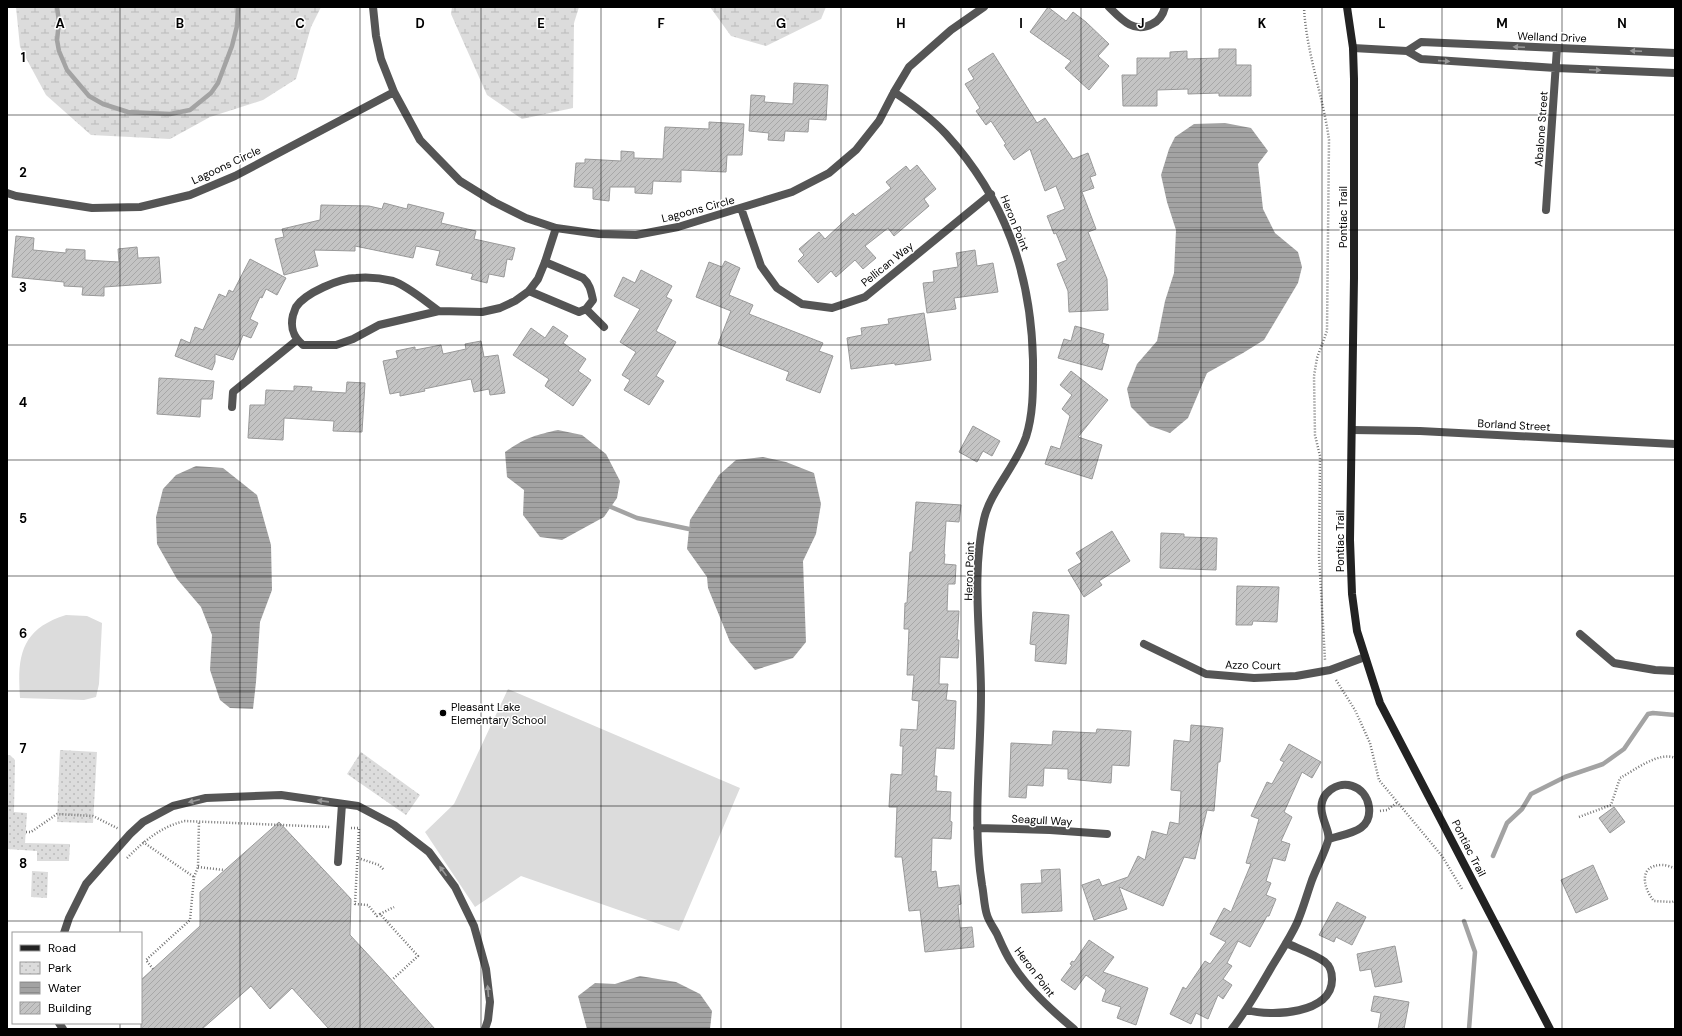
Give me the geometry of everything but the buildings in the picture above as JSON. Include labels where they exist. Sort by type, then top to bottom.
[{"type":"main road","name":"Pontiac Trail","points":[[1347,7],[1353,48],[1352,430],[1350,540],[1352,594],[1357,631],[1364,657],[1380,702],[1550,1029]]},
{"type":"street","name":"Lagoons Circle","points":[[373,7],[376,36],[381,59],[394,92],[420,140],[460,181],[526,218],[556,228],[599,234],[636,235],[678,227],[792,192],[829,173],[856,150],[879,121],[909,67],[951,30],[984,7]]},
{"type":"street","points":[[1109,7],[1128,24],[1134,27],[1145,28],[1159,21],[1165,7]]},
{"type":"street","name":"Welland Drive","points":[[1407,51],[1421,42],[1675,53]]},
{"type":"street","points":[[1353,48],[1407,51],[1420,59],[1556,68],[1675,73]]},
{"type":"street","name":"Abalone Street","points":[[1546,210],[1558,48]]},
{"type":"street","name":"Lagoons Circle","points":[[7,192],[16,196],[92,208],[140,207],[190,195],[235,176],[394,92]]},
{"type":"street","name":"Heron Point","points":[[894,92],[914,106],[945,133],[976,172],[991,194],[1013,244],[1028,297],[1032,344],[1033,396],[1026,436],[1013,465],[984,516],[979,549],[978,595],[981,696],[977,828],[979,864],[987,916],[1010,961],[1047,1007],[1074,1029]]},
{"type":"street","name":"Pellican Way","points":[[741,208],[761,266],[777,288],[802,304],[832,308],[865,297],[991,194]]},
{"type":"street","points":[[439,311],[415,294],[394,282],[377,279],[355,278],[332,283],[305,298],[296,307],[292,321],[292,332],[297,340],[303,345],[336,344],[353,339],[379,325],[439,311],[482,312],[500,308],[515,301],[529,291],[538,278],[545,262],[556,228]]},
{"type":"street","points":[[529,291],[579,312],[586,309],[592,300],[591,289],[588,282],[583,278],[545,262]]},
{"type":"street","points":[[586,309],[604,327]]},
{"type":"street","points":[[232,407],[233,392],[297,340]]},
{"type":"street","name":"Borland Street","points":[[1352,430],[1428,432],[1675,444]]},
{"type":"street","points":[[1580,634],[1614,663],[1655,670],[1675,671]]},
{"type":"street","name":"Azzo Court","points":[[1144,644],[1206,674],[1268,677],[1296,676],[1330,670],[1364,657]]},
{"type":"street","points":[[1232,1029],[1247,1010],[1297,922],[1311,882],[1329,839],[1321,812],[1326,794],[1335,787],[1342,785],[1361,789],[1368,800],[1369,810],[1366,822],[1361,829],[1329,839]]},
{"type":"street","points":[[64,932],[69,918],[86,884],[130,834],[143,822],[173,806],[206,798],[281,795],[358,806],[394,825],[429,852],[455,887],[474,926],[486,969],[490,1002],[486,1029]]},
{"type":"street","points":[[338,862],[342,804]]},
{"type":"street","name":"Seagull Way","points":[[977,828],[1050,830],[1106,834]]},
{"type":"street","points":[[1247,1010],[1258,1013],[1284,1013],[1308,1008],[1326,998],[1330,991],[1332,981],[1331,972],[1326,963],[1286,943]]},
{"type":"path","points":[[1304,7],[1305,24],[1326,117],[1329,140],[1327,331],[1317,358],[1314,376],[1315,435],[1320,456],[1319,556],[1326,662],[1355,710],[1370,743],[1379,780],[1442,856],[1464,892]]},
{"type":"path","points":[[1579,817],[1611,805],[1620,778],[1658,757],[1668,755],[1675,758]]},
{"type":"path","points":[[1369,810],[1387,810],[1398,802]]},
{"type":"path","points":[[153,969],[146,960],[190,920],[194,877],[198,867],[199,820]]},
{"type":"path","points":[[123,861],[143,842],[171,824],[185,821],[199,820],[359,828],[355,904]]},
{"type":"path","points":[[358,858],[379,865],[384,870]]},
{"type":"path","points":[[1675,868],[1662,865],[1653,866],[1646,872],[1644,883],[1649,895],[1654,901],[1672,902],[1675,900]]},
{"type":"path","points":[[198,867],[224,870]]},
{"type":"path","points":[[351,904],[368,905],[377,916],[394,906]]},
{"type":"path","points":[[380,914],[418,956],[392,980]]},
{"type":"green space","points":[[16,7],[321,7],[311,27],[296,79],[263,100],[210,117],[170,139],[91,135],[46,95],[20,47]]},
{"type":"green space","points":[[452,7],[579,7],[574,23],[573,108],[522,119],[487,95],[451,14]]},
{"type":"green space","points":[[710,7],[826,7],[821,19],[766,46],[731,36]]},
{"type":"green space","points":[[66,615],[87,616],[102,623],[99,684],[96,697],[84,700],[20,698],[19,683],[21,657],[25,646],[31,636],[39,628]]},
{"type":"green space","points":[[508,689],[740,788],[679,931],[521,876],[475,907],[425,832],[454,804]]},
{"type":"green space","points":[[60,750],[97,752],[93,823],[57,822]]},
{"type":"green space","points":[[361,752],[420,795],[406,815],[347,774]]},
{"type":"green space","points":[[7,755],[10,755],[15,760],[14,812],[27,813],[25,843],[70,844],[69,861],[37,861],[37,851],[7,849]]},
{"type":"green space","points":[[32,871],[48,872],[47,898],[31,897]]},
{"type":"water","points":[[1225,123],[1251,128],[1268,151],[1258,164],[1263,209],[1275,233],[1298,252],[1302,267],[1298,283],[1264,340],[1207,373],[1188,418],[1170,433],[1150,426],[1131,407],[1127,389],[1137,364],[1157,341],[1165,301],[1174,273],[1176,230],[1167,202],[1161,175],[1169,149],[1175,137],[1194,124]]},
{"type":"water","points":[[558,430],[582,435],[606,454],[620,481],[617,498],[604,517],[562,540],[540,537],[523,515],[524,490],[507,477],[505,452],[518,443],[530,438]]},
{"type":"water","points":[[763,457],[786,462],[814,473],[821,504],[816,534],[803,561],[806,642],[793,658],[755,670],[730,642],[708,588],[707,577],[687,549],[690,520],[719,475],[736,460]]},
{"type":"water","points":[[196,466],[223,468],[257,495],[271,545],[272,590],[260,622],[253,709],[230,708],[220,700],[210,670],[212,635],[201,607],[177,579],[157,544],[156,517],[163,489],[176,475]]},
{"type":"water","points":[[640,976],[676,982],[700,994],[712,1011],[710,1029],[587,1029],[578,996],[595,983],[615,984]]},
{"type":"waterway","points":[[57,7],[59,22],[57,40],[59,51],[67,70],[89,96],[103,104],[128,112],[170,114],[190,110],[211,93],[218,83],[232,46],[237,26],[238,7]]},
{"type":"waterway","points":[[611,507],[637,518],[689,529]]},
{"type":"waterway","points":[[1493,856],[1507,823],[1522,809],[1531,794],[1565,777],[1603,764],[1624,749],[1648,714],[1675,715]]},
{"type":"waterway","points":[[1464,921],[1475,952],[1469,1029]]},
{"type":"place","name":"Pleasant Lake Elementary School","points":[[443,713]]}]
